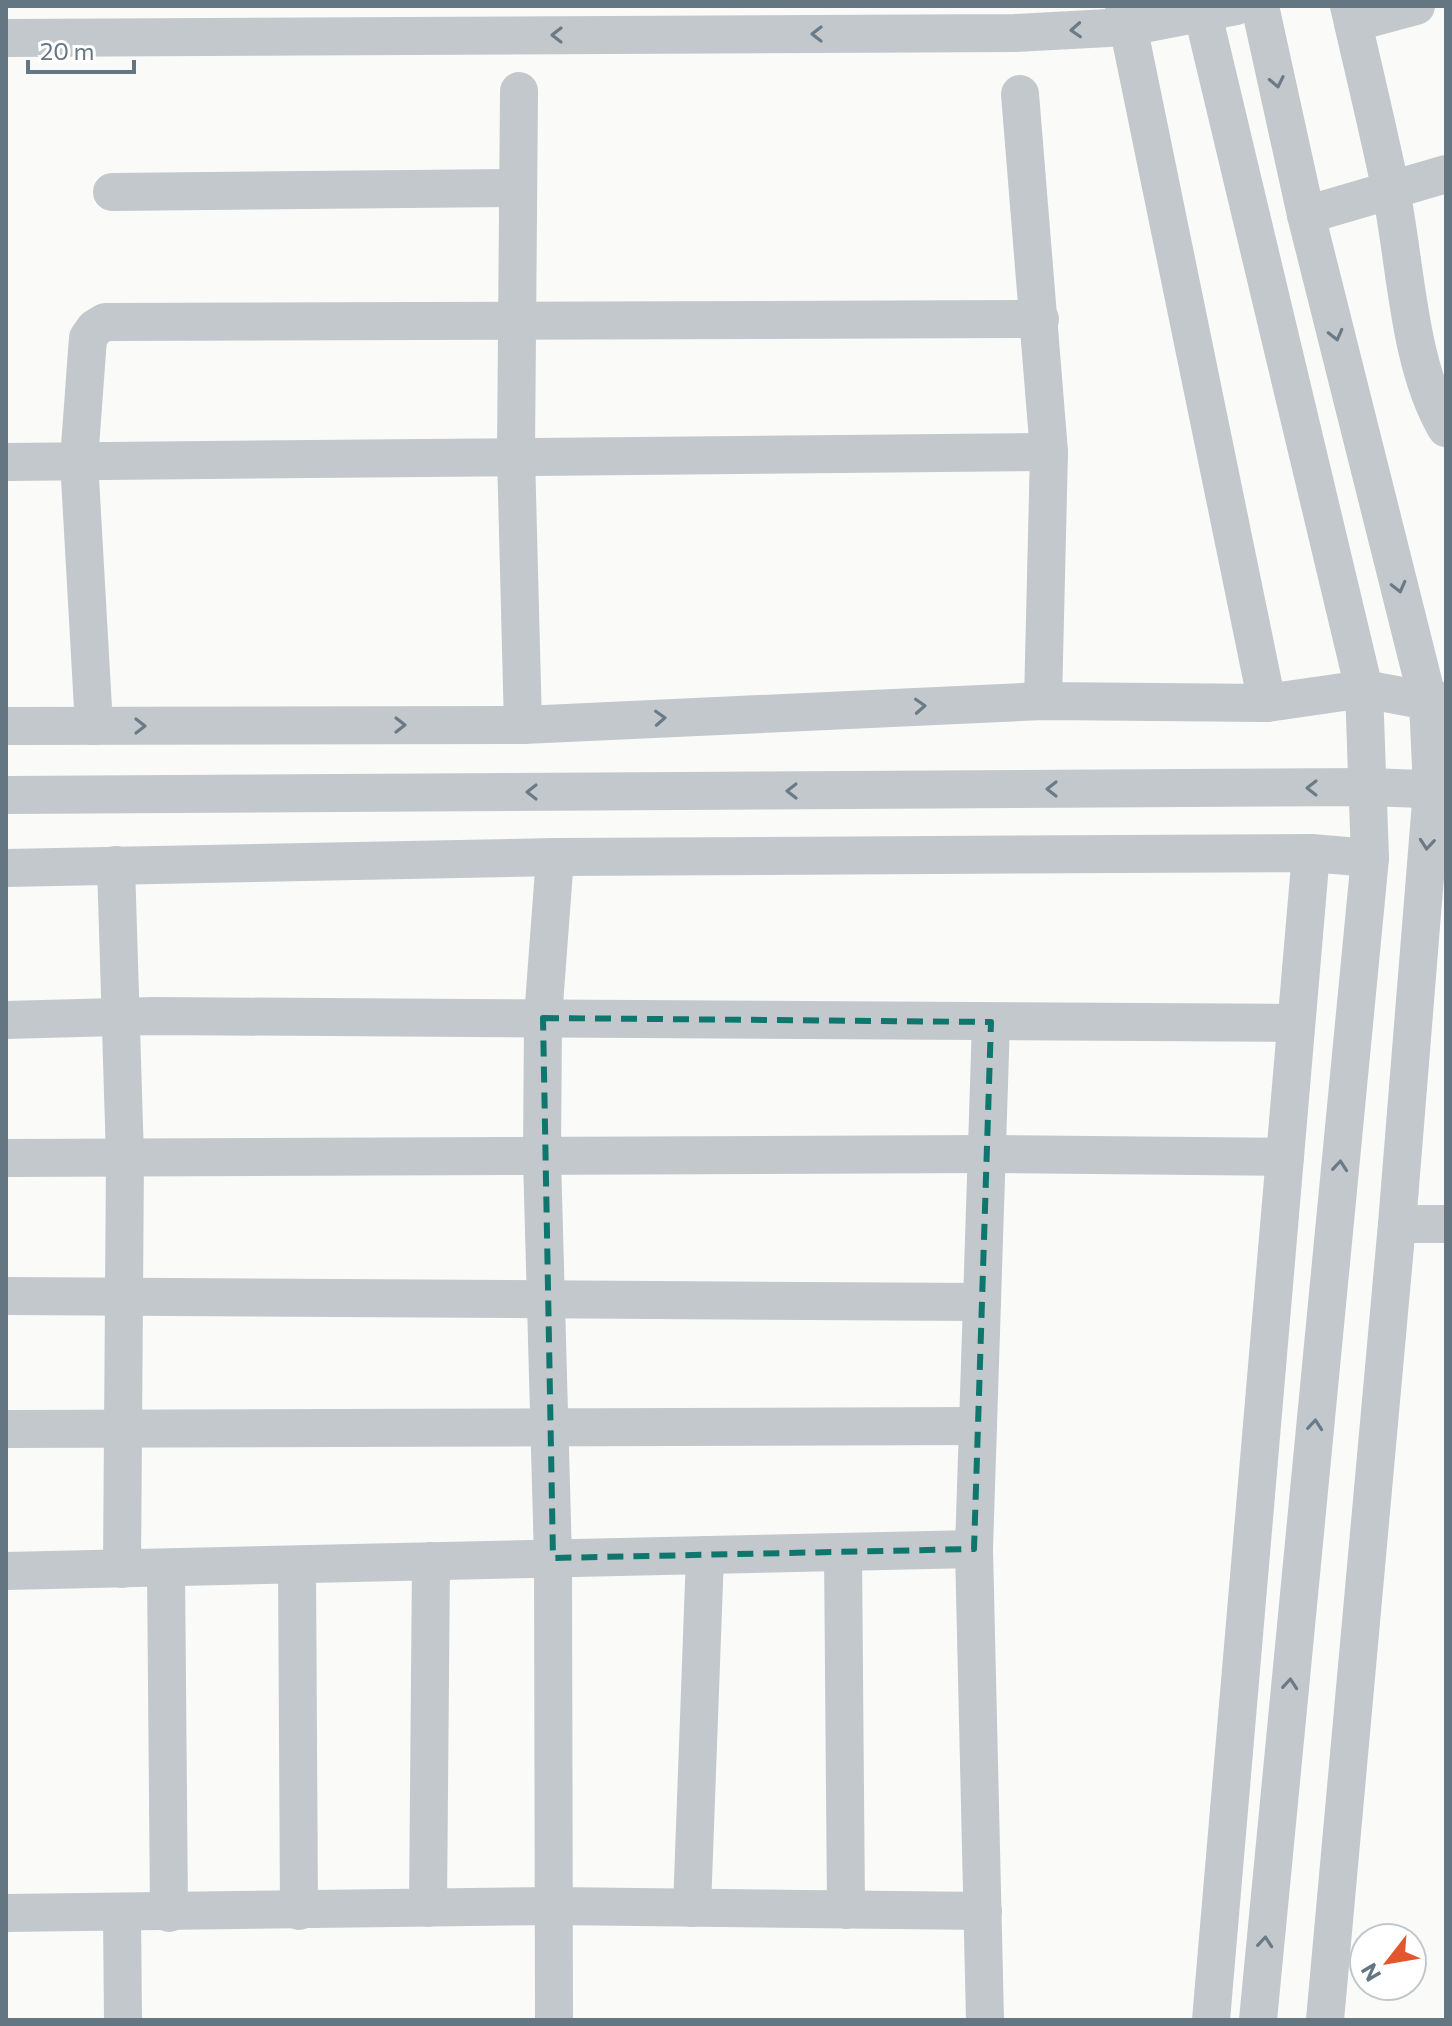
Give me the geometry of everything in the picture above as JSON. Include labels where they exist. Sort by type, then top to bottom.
[{"type":"street","points":[[1260,6],[1306,215],[1437,701],[1439,790],[1325,2020]]},
{"type":"street","points":[[1416,6],[1351,14],[1391,191],[1431,334],[1431,399],[1446,428]]},
{"type":"street","points":[[6,38],[1015,33],[1126,16],[1213,9],[1364,689],[1370,787],[1370,858],[1258,2020]]},
{"type":"street","points":[[1126,16],[1267,703]]},
{"type":"street","points":[[519,91],[516,455],[523,725]]},
{"type":"street","points":[[1020,94],[1049,452],[1043,701]]},
{"type":"street","points":[[1306,215],[1446,174]]},
{"type":"street","points":[[112,192],[518,188]]},
{"type":"street","points":[[94,726],[79,460],[88,338],[95,328],[105,322],[1040,319]]},
{"type":"street","points":[[6,462],[1049,452]]},
{"type":"street","points":[[6,726],[523,725],[1043,701],[1267,703],[1364,689],[1437,701]]},
{"type":"street","points":[[6,795],[1370,787],[1439,790]]},
{"type":"street","points":[[6,868],[555,857],[1311,853],[1370,858]]},
{"type":"street","points":[[1211,2020],[1311,853]]},
{"type":"street","points":[[554,2020],[553,1558],[542,1158],[543,1018],[555,857]]},
{"type":"street","points":[[116,865],[125,1158],[122,1569]]},
{"type":"street","points":[[6,1020],[122,1017],[1296,1023]]},
{"type":"street","points":[[985,2020],[974,1549],[991,1022]]},
{"type":"street","points":[[6,1158],[987,1154],[1285,1157]]},
{"type":"street","points":[[1397,1224],[1446,1224]]},
{"type":"street","points":[[6,1296],[982,1302]]},
{"type":"street","points":[[6,1429],[978,1426]]},
{"type":"street","points":[[6,1571],[974,1549]]},
{"type":"street","points":[[843,1552],[846,1910]]},
{"type":"street","points":[[692,1908],[705,1555]]},
{"type":"street","points":[[428,1908],[431,1561]]},
{"type":"street","points":[[297,1565],[299,1911]]},
{"type":"street","points":[[166,1568],[169,1913]]},
{"type":"street","points":[[6,1913],[553,1906],[983,1911]]},
{"type":"street","points":[[122,1912],[123,2020]]},
{"type":"highlighted area","points":[[543,1018],[991,1022],[974,1549],[553,1558]]}]
